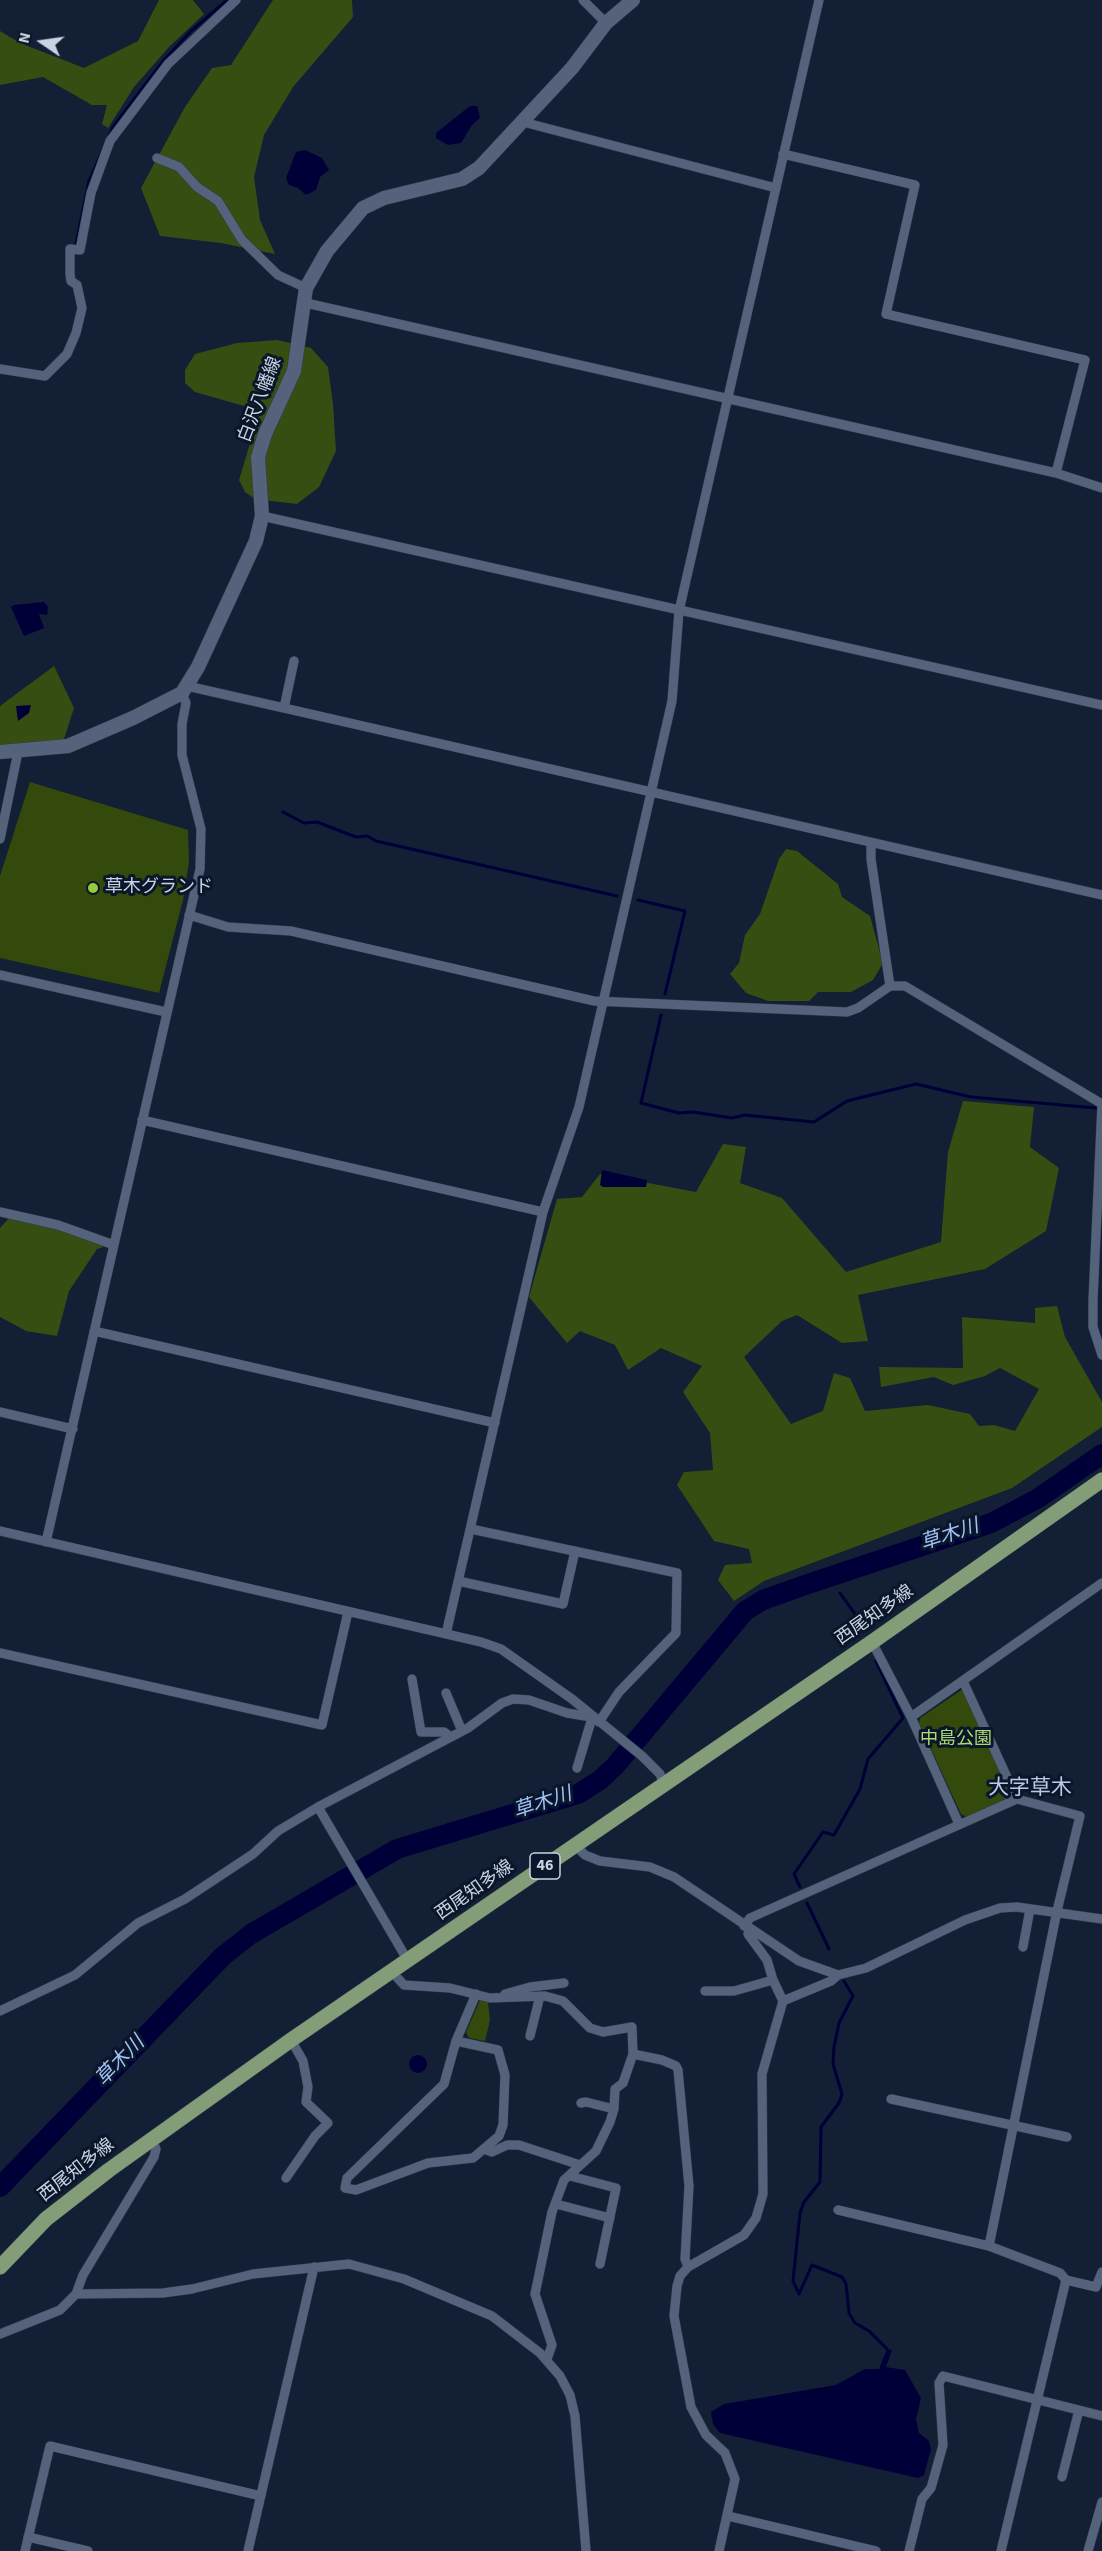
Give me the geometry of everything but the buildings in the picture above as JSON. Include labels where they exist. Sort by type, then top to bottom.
[{"type":"main road","name":"白沢八幡線","points":[[184,689],[256,541],[262,516],[258,457],[265,434],[294,371],[306,303],[306,288],[327,251],[363,208],[384,198],[462,179],[479,168],[572,68],[606,23],[633,0]]},
{"type":"main road","points":[[0,752],[68,746],[133,718],[184,689]]},
{"type":"main road","name":"西尾知多線","points":[[0,2267],[46,2219],[80,2190],[291,2040],[664,1786],[1102,1480]]},
{"type":"street","points":[[0,369],[45,376],[67,354],[76,333],[82,308],[77,285],[71,281],[70,249],[80,250],[91,193],[110,141],[168,64],[193,37],[236,0]]},
{"type":"street","points":[[583,0],[606,23]]},
{"type":"street","points":[[446,1634],[543,1212],[579,1107],[672,701],[680,611],[819,0]]},
{"type":"street","points":[[523,122],[776,188]]},
{"type":"street","points":[[783,154],[915,185],[886,314],[1085,360],[1056,473]]},
{"type":"street","points":[[157,158],[179,167],[197,187],[218,201],[242,240],[278,275],[306,288]]},
{"type":"street","points":[[306,303],[1056,473],[1102,488]]},
{"type":"street","points":[[262,516],[1102,705]]},
{"type":"street","points":[[284,708],[294,661]]},
{"type":"street","points":[[46,1542],[200,870],[201,829],[182,755],[182,723],[186,703],[184,689],[284,708],[1102,895]]},
{"type":"street","points":[[0,839],[18,752]]},
{"type":"street","points":[[871,844],[890,986]]},
{"type":"street","points":[[189,915],[228,927],[291,930],[602,1002],[847,1012],[858,1008],[890,986],[913,989],[1102,1104],[1093,1300],[1093,1327],[1102,1355]]},
{"type":"street","points":[[0,975],[166,1012]]},
{"type":"street","points":[[142,1120],[543,1212]]},
{"type":"street","points":[[0,1212],[58,1225],[114,1245]]},
{"type":"street","points":[[93,1331],[495,1423]]},
{"type":"street","points":[[0,1412],[73,1429]]},
{"type":"street","points":[[471,1529],[677,1573],[676,1633],[594,1719],[577,1768]]},
{"type":"street","points":[[0,1532],[446,1634],[501,1649],[572,1699],[642,1756],[660,1774],[664,1786]]},
{"type":"street","points":[[458,1581],[563,1604],[575,1551]]},
{"type":"street","points":[[911,1717],[1102,1582]]},
{"type":"street","points":[[0,1653],[322,1725],[348,1612]]},
{"type":"street","points":[[872,1642],[911,1717],[959,1824]]},
{"type":"street","points":[[412,1679],[421,1732],[444,1732],[451,1737]]},
{"type":"street","points":[[963,1682],[1017,1800]]},
{"type":"street","points":[[446,1693],[462,1731]]},
{"type":"street","points":[[0,2011],[75,1975],[138,1923],[184,1899],[253,1854],[278,1832],[318,1807],[462,1731],[502,1703],[513,1699],[529,1700],[567,1713],[594,1719]]},
{"type":"street","points":[[719,2551],[734,2491],[732,2467],[700,2426],[686,2390],[674,2316],[680,2276],[688,2266],[744,2235],[751,2227],[764,2194],[762,2074],[783,2001],[767,1960],[748,1934],[747,1927],[750,1918],[1017,1800],[1080,1816],[1057,1911],[989,2246]]},
{"type":"street","points":[[318,1807],[408,1961]]},
{"type":"street","points":[[575,1845],[585,1855],[600,1861],[650,1867],[674,1877],[799,1961],[838,1975]]},
{"type":"street","points":[[783,2001],[831,1981],[838,1975],[866,1968],[971,1918],[1000,1908],[1017,1907],[1057,1911],[1102,1919]]},
{"type":"street","points":[[1023,1947],[1030,1909]]},
{"type":"street","points":[[392,1972],[404,1984],[450,1988],[503,1997],[540,1996],[563,2001],[590,2028],[603,2032],[632,2027],[633,2054],[626,2076],[615,2089],[614,2109],[596,2151],[564,2180],[556,2204],[535,2294],[552,2345],[547,2359]]},
{"type":"street","points":[[705,1991],[734,1991],[773,1980]]},
{"type":"street","points":[[503,1997],[517,1989],[564,1983]]},
{"type":"street","points":[[456,2041],[498,2050],[505,2075],[503,2125],[499,2136],[473,2158],[428,2163],[356,2190],[345,2188],[347,2178],[444,2085],[456,2041],[476,1994]]},
{"type":"street","points":[[530,2036],[540,1996]]},
{"type":"street","points":[[286,2178],[315,2136],[328,2123],[306,2102],[308,2087],[303,2061],[291,2040]]},
{"type":"street","points":[[633,2054],[662,2060],[675,2066],[678,2070],[689,2186],[686,2259],[688,2266]]},
{"type":"street","points":[[891,2099],[1067,2137]]},
{"type":"street","points":[[581,2103],[586,2102],[614,2109]]},
{"type":"street","points":[[0,2334],[60,2310],[76,2294],[83,2275],[154,2157],[156,2149],[152,2139]]},
{"type":"street","points":[[484,2150],[492,2152],[507,2145],[519,2145],[580,2165]]},
{"type":"street","points":[[570,2176],[616,2188],[600,2264]]},
{"type":"street","points":[[556,2204],[610,2218]]},
{"type":"street","points":[[838,2210],[989,2246],[1060,2273],[1066,2280],[1099,2289],[1102,2272]]},
{"type":"street","points":[[76,2294],[163,2293],[192,2289],[253,2274],[349,2264],[404,2279],[492,2316],[514,2330],[547,2359],[570,2395],[575,2416],[586,2551]]},
{"type":"street","points":[[248,2551],[314,2267]]},
{"type":"street","points":[[1001,2551],[1066,2280]]},
{"type":"street","points":[[909,2551],[922,2499],[932,2488],[943,2445],[939,2383],[943,2376],[1102,2416]]},
{"type":"street","points":[[1062,2477],[1079,2410]]},
{"type":"street","points":[[25,2551],[50,2446],[261,2496]]},
{"type":"street","points":[[1088,2551],[1102,2502]]},
{"type":"street","points":[[728,2516],[876,2551]]},
{"type":"street","points":[[28,2536],[88,2551]]},
{"type":"green space","points":[[159,0],[193,0],[204,14],[169,47],[134,87],[108,128],[102,124],[107,105],[92,105],[43,77],[0,85],[0,31],[20,43],[84,68],[138,41]]},
{"type":"green space","points":[[273,0],[352,0],[353,17],[293,87],[264,135],[254,177],[260,220],[275,254],[221,243],[160,236],[141,188],[185,107],[212,68],[231,65]]},
{"type":"green space","points":[[277,340],[311,348],[328,367],[333,404],[336,451],[319,487],[297,504],[255,499],[245,492],[239,480],[258,417],[244,406],[195,392],[185,383],[185,370],[195,354],[237,343]]},
{"type":"green space","points":[[54,666],[74,708],[63,742],[0,748],[0,706]]},
{"type":"green space","name":"草木グランド","points":[[30,782],[188,830],[189,862],[183,900],[159,993],[0,958],[0,876]]},
{"type":"green space","points":[[786,849],[797,851],[838,884],[842,897],[870,916],[883,963],[873,980],[851,992],[818,992],[809,1001],[768,1001],[746,993],[730,974],[739,963],[745,935],[760,914],[779,859]]},
{"type":"green space","points":[[963,1101],[1034,1107],[1030,1147],[1059,1168],[1046,1231],[985,1269],[858,1295],[868,1341],[842,1343],[797,1315],[782,1321],[744,1357],[791,1424],[823,1411],[834,1373],[850,1378],[865,1411],[928,1405],[970,1414],[979,1426],[994,1425],[1015,1431],[1039,1389],[1000,1368],[985,1376],[953,1385],[934,1377],[881,1387],[879,1367],[963,1368],[962,1317],[1035,1323],[1035,1308],[1057,1306],[1065,1337],[1102,1402],[1102,1427],[1012,1488],[764,1581],[734,1601],[718,1580],[725,1565],[752,1563],[749,1549],[714,1541],[677,1485],[684,1472],[713,1470],[710,1433],[683,1392],[702,1366],[661,1348],[628,1370],[615,1345],[580,1331],[567,1343],[529,1297],[557,1199],[582,1197],[600,1174],[696,1192],[723,1144],[746,1147],[740,1183],[782,1198],[846,1272],[941,1242],[948,1152]]},
{"type":"green space","points":[[10,1217],[55,1227],[100,1242],[103,1247],[97,1249],[69,1291],[57,1336],[26,1331],[0,1317],[0,1228]]},
{"type":"green space","name":"中島公園","points":[[963,1689],[1012,1796],[967,1817],[961,1814],[919,1723],[920,1718]]},
{"type":"green space","points":[[480,2000],[488,2002],[490,2020],[485,2041],[469,2038],[466,2032]]},
{"type":"shaded area","points":[[470,106],[477,106],[480,118],[472,125],[461,143],[448,145],[436,138],[436,133]]},
{"type":"shaded area","points":[[305,150],[322,158],[329,170],[320,177],[316,190],[306,195],[298,188],[289,185],[286,178],[296,152]]},
{"type":"shaded area","points":[[44,602],[48,607],[47,615],[39,614],[44,628],[24,636],[11,607]]},
{"type":"shaded area","points":[[31,705],[29,713],[18,721],[16,706]]},
{"type":"shaded area","points":[[602,1170],[647,1180],[646,1187],[603,1187],[600,1185]]},
{"type":"shaded area","points":[[414,2055],[422,2055],[427,2060],[425,2071],[414,2073],[409,2068],[409,2060]]},
{"type":"shaded area","points":[[887,2349],[892,2350],[886,2367],[905,2370],[921,2398],[916,2419],[919,2433],[929,2441],[931,2449],[924,2475],[918,2478],[720,2433],[713,2424],[711,2412],[724,2404],[836,2385],[865,2369],[879,2369]]},
{"type":"waterway","points":[[76,244],[89,181],[113,127],[164,60],[191,31],[227,0]]},
{"type":"waterway","points":[[283,812],[304,823],[317,822],[356,837],[367,836],[376,841],[617,896]]},
{"type":"waterway","points":[[638,900],[685,911],[665,994]]},
{"type":"waterway","points":[[661,1015],[641,1103],[679,1113],[693,1112],[732,1118],[745,1115],[814,1122],[847,1101],[916,1084],[971,1097],[1096,1108]]},
{"type":"waterway","name":"草木川","points":[[0,2187],[223,1956],[251,1934],[397,1849],[578,1794],[600,1780],[615,1766],[745,1611],[763,1600],[991,1523],[1037,1499],[1102,1454]]},
{"type":"waterway","points":[[840,1593],[862,1624]]},
{"type":"waterway","points":[[800,1887],[794,1874],[823,1832],[834,1835],[860,1789],[868,1759],[903,1718],[876,1661]]},
{"type":"waterway","points":[[807,1903],[829,1949]]},
{"type":"waterway","points":[[844,1981],[853,1996],[839,2023],[833,2064],[842,2094],[839,2103],[821,2127],[820,2182],[804,2202],[800,2213],[793,2281],[799,2294],[812,2265],[842,2277],[846,2284],[849,2313],[855,2323],[869,2331],[887,2349]]},
{"type":"place","name":"草木グランド","points":[[93,888]]},
{"type":"district","name":"大字草木","points":[[1030,1789]]}]
